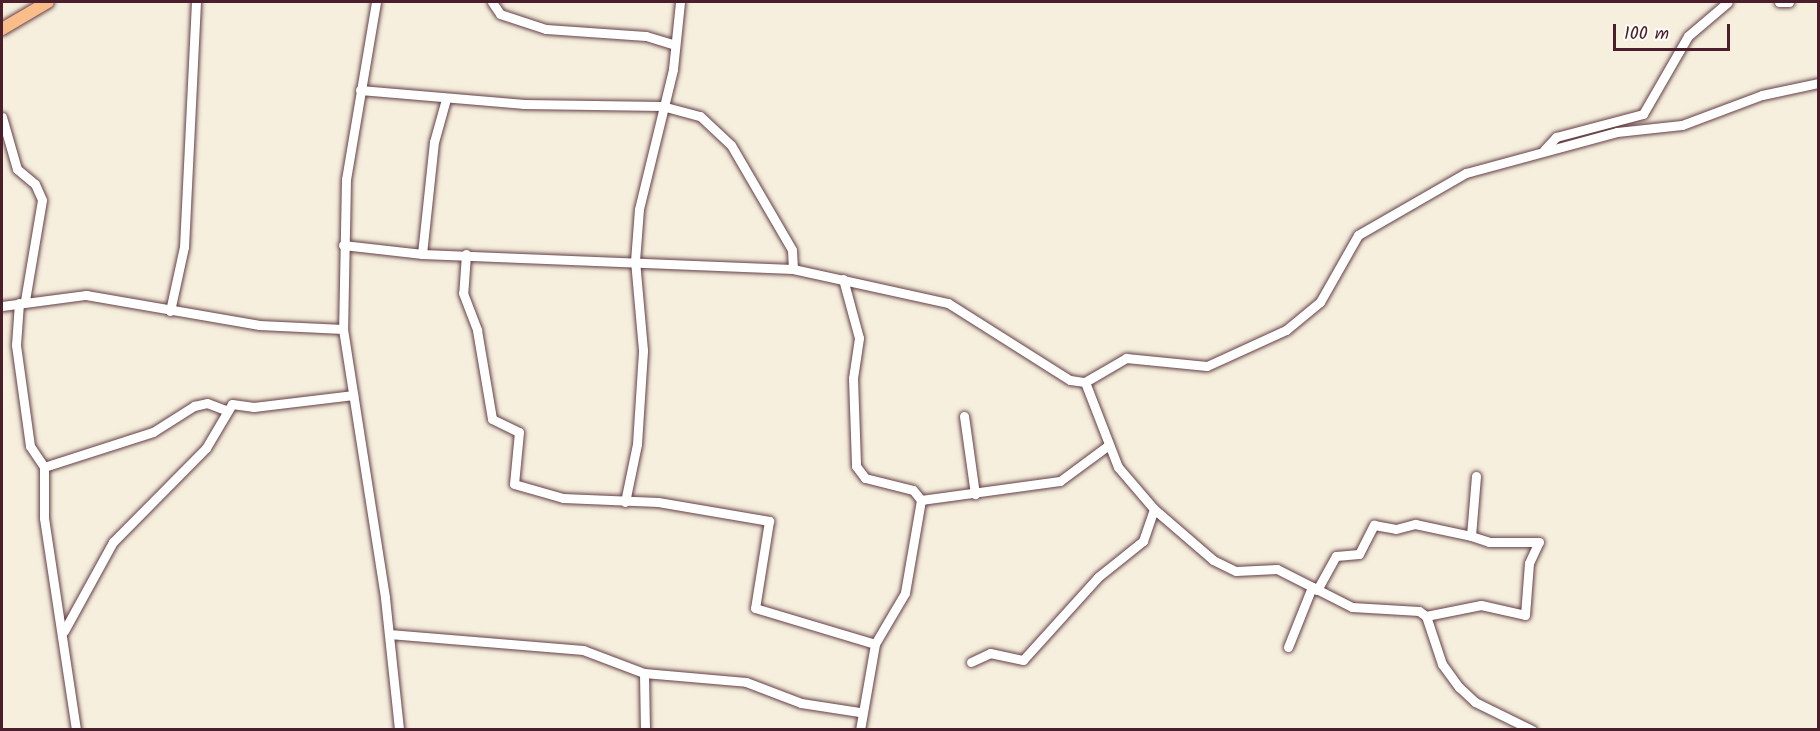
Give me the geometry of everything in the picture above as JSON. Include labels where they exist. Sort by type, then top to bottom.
[{"type":"main road","points":[[2,29],[48,2]]},
{"type":"street","points":[[170,311],[184,247],[195,2]]},
{"type":"street","points":[[376,2],[345,179],[343,329],[389,634],[399,729]]},
{"type":"street","points":[[492,2],[500,14],[546,30],[646,36],[672,44]]},
{"type":"street","points":[[625,502],[637,444],[643,350],[635,261],[644,173],[673,69],[672,44],[680,2]]},
{"type":"street","points":[[1544,150],[1556,137],[1643,114],[1688,36],[1728,2]]},
{"type":"street","points":[[1779,2],[1789,2]]},
{"type":"street","points":[[343,245],[422,254],[793,269],[948,303],[1070,380],[1085,382],[1126,358],[1193,366],[1230,359],[1286,330],[1320,302],[1349,244],[1373,224],[1466,172],[1617,132],[1682,125],[1762,95],[1818,83]]},
{"type":"street","points":[[360,90],[446,99],[662,106],[700,116],[731,145],[792,249],[793,269]]},
{"type":"street","points":[[422,254],[434,142],[446,99]]},
{"type":"street","points":[[2,117],[17,169],[35,184],[42,200],[22,301],[16,345],[30,446],[44,467],[44,518],[64,631],[76,729]]},
{"type":"street","points":[[466,255],[463,293],[477,330],[492,419],[519,432],[514,484],[563,498],[658,502],[769,521],[755,608],[875,644]]},
{"type":"street","points":[[843,279],[858,338],[853,378],[856,466],[865,478],[913,490],[921,500],[904,593],[875,644],[859,712],[860,729]]},
{"type":"street","points":[[2,306],[22,301],[86,295],[260,325],[343,329]]},
{"type":"street","points":[[1085,382],[1106,447],[1154,509],[1228,567],[1277,569],[1314,589],[1352,607],[1426,615],[1481,605],[1525,615],[1529,563],[1539,542],[1489,542],[1415,524],[1396,529],[1374,525],[1359,554],[1336,556],[1314,589],[1288,646]]},
{"type":"street","points":[[64,631],[113,542],[206,448],[225,410],[232,404],[254,407],[353,395]]},
{"type":"street","points":[[44,467],[153,432],[194,406],[207,403],[225,410]]},
{"type":"street","points":[[964,416],[975,494]]},
{"type":"street","points":[[921,500],[1060,481],[1106,447]]},
{"type":"street","points":[[1471,536],[1476,476]]},
{"type":"street","points":[[971,662],[990,653],[1023,660],[1098,577],[1143,541],[1154,509]]},
{"type":"street","points":[[1426,615],[1442,664],[1459,687],[1475,702],[1532,729]]},
{"type":"street","points":[[389,634],[583,650],[644,673],[746,682],[801,703],[859,712]]},
{"type":"street","points":[[644,673],[645,729]]}]
